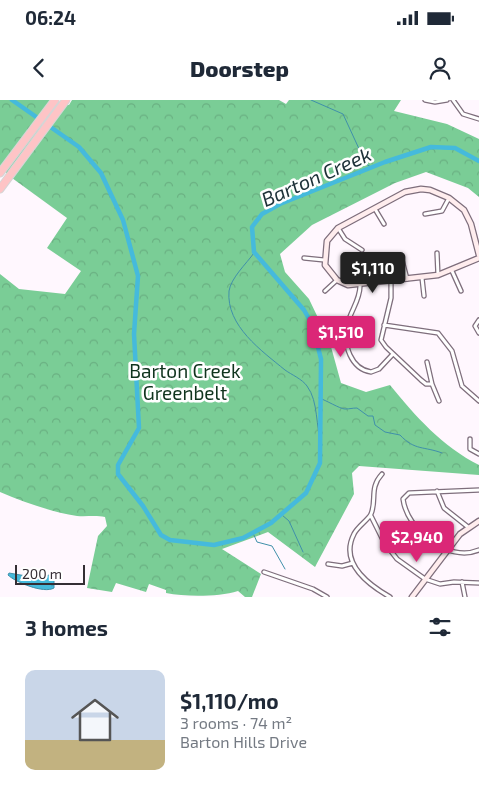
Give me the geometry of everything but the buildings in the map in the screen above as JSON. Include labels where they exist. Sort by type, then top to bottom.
[{"type":"highway","points":[[0,189],[66,100]]},
{"type":"highway","points":[[0,173],[53,102]]},
{"type":"street","points":[[426,100],[435,102],[447,100]]},
{"type":"street","points":[[452,100],[460,111],[479,120]]},
{"type":"street","points":[[415,189],[430,190],[449,198],[464,210],[477,238],[479,257],[452,271],[438,275],[360,286],[348,285],[336,280],[327,270],[324,260],[329,236],[338,228],[415,189]]},
{"type":"street","points":[[425,214],[442,211],[449,198]]},
{"type":"street","points":[[375,209],[384,224]]},
{"type":"street","points":[[338,228],[345,239],[362,250]]},
{"type":"street","points":[[437,253],[438,275]]},
{"type":"street","points":[[304,258],[324,260]]},
{"type":"street","points":[[402,260],[408,280]]},
{"type":"street","points":[[452,271],[461,291]]},
{"type":"street","points":[[422,278],[424,296]]},
{"type":"street","points":[[325,291],[336,280]]},
{"type":"street","points":[[391,282],[391,298],[381,340],[420,380],[426,384],[432,384]]},
{"type":"street","points":[[360,286],[359,297],[346,327],[346,339],[352,361],[360,369],[371,372],[379,368],[394,354]]},
{"type":"street","points":[[479,320],[475,326],[479,332]]},
{"type":"street","points":[[384,325],[438,333],[452,350],[462,386],[479,401]]},
{"type":"street","points":[[428,362],[432,384],[439,401]]},
{"type":"street","points":[[470,439],[470,450],[479,454]]},
{"type":"street","points":[[382,474],[373,489],[371,516],[384,542],[397,559],[425,579],[440,584],[479,583]]},
{"type":"street","points":[[479,490],[409,492],[404,496],[404,502],[418,530],[447,550],[469,553],[479,550]]},
{"type":"street","points":[[437,491],[444,508],[460,519],[468,528]]},
{"type":"street","points":[[371,516],[361,524],[352,538],[350,550],[353,563],[366,581],[390,597]]},
{"type":"street","points":[[412,597],[447,550],[468,528],[479,521]]},
{"type":"street","points":[[328,564],[342,566],[353,563]]},
{"type":"street","points":[[264,572],[327,597]]},
{"type":"street","points":[[462,582],[465,597]]},
{"type":"green space","name":"Barton Creek Greenbelt","points":[[0,100],[52,100],[69,105],[72,100],[279,100],[286,104],[289,100],[401,100],[394,111],[447,124],[479,139],[479,197],[468,188],[426,172],[395,183],[312,225],[280,254],[285,272],[309,299],[330,343],[341,383],[366,392],[390,385],[430,430],[453,449],[479,465],[479,475],[359,466],[352,473],[354,494],[315,567],[268,532],[222,549],[261,574],[252,597],[245,597],[238,591],[192,596],[166,593],[166,590],[149,584],[146,592],[116,583],[112,592],[87,588],[98,536],[107,526],[105,517],[77,516],[57,512],[0,492],[0,274],[19,289],[65,294],[81,271],[47,248],[67,218],[0,167]]},
{"type":"water","points":[[9,573],[32,577],[36,574],[40,577],[54,574],[54,588],[44,589],[23,584],[8,575]]},
{"type":"waterway","name":"Barton Creek","points":[[12,100],[79,147],[101,173],[123,220],[138,276],[134,334],[139,428],[118,465],[118,474],[143,506],[161,535],[170,540],[214,545],[243,538],[271,523],[306,493],[320,463],[321,359],[312,324],[304,310],[254,252],[252,227],[262,214],[280,204],[385,162],[431,147],[455,148],[479,161]]},
{"type":"waterway","points":[[311,100],[343,114],[366,164],[371,167]]},
{"type":"waterway","points":[[254,253],[230,286],[230,304],[233,315],[247,337],[256,346],[307,386],[313,399],[322,445]]},
{"type":"waterway","points":[[319,398],[343,409],[357,408],[368,416],[373,416],[375,425],[385,432],[400,435],[415,446],[442,453]]},
{"type":"waterway","points":[[282,515],[289,521],[303,552]]},
{"type":"waterway","points":[[253,533],[257,542],[272,546],[285,569]]}]
